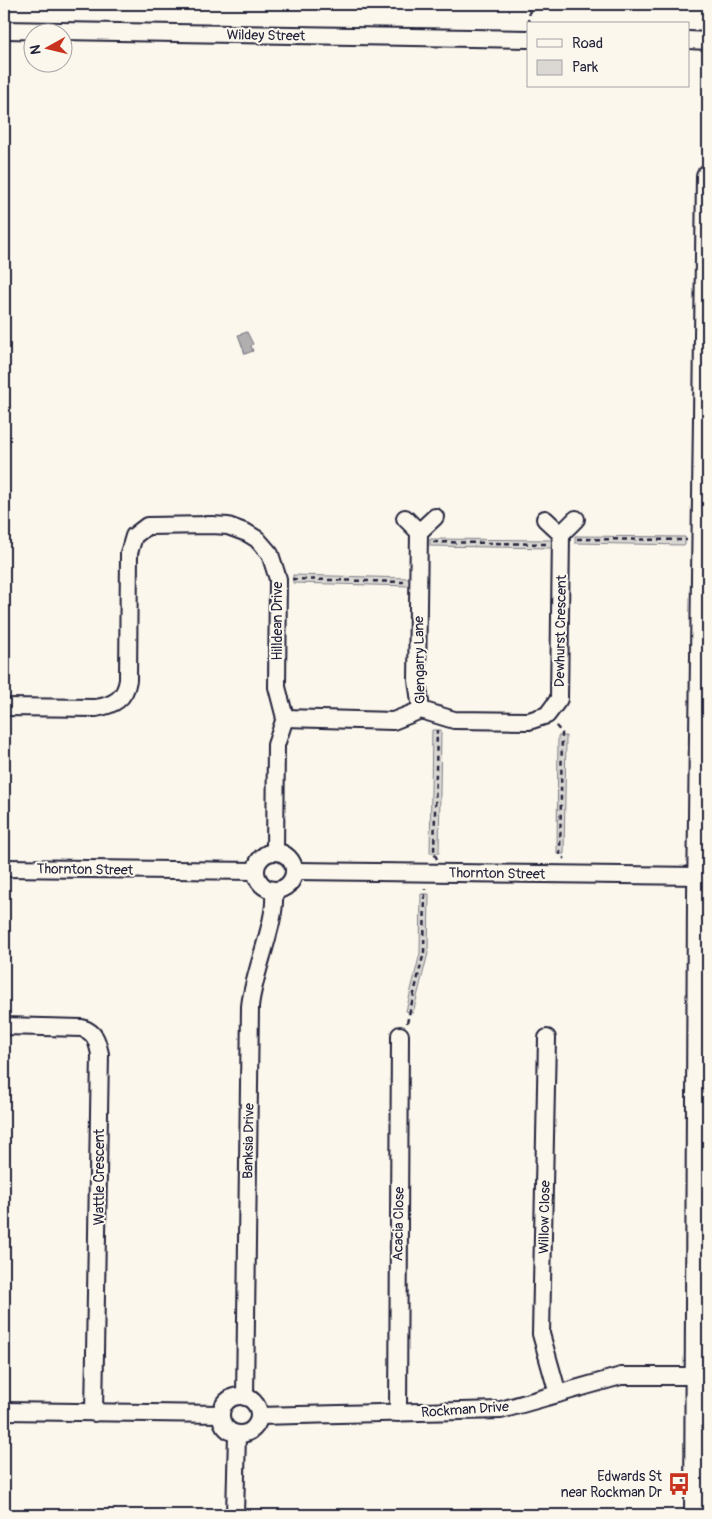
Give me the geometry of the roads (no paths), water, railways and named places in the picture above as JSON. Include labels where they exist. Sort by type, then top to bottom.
[{"type":"main road","points":[[696,1515],[696,1376],[703,1206],[700,876],[706,523],[708,176]]},
{"type":"street","name":"Wildey Street","points":[[4,30],[527,39]]},
{"type":"street","points":[[690,40],[708,40]]},
{"type":"street","points":[[405,518],[419,532],[435,517]]},
{"type":"street","points":[[546,519],[561,534],[576,519]]},
{"type":"street","name":"Hilldean Drive","points":[[4,707],[96,708],[108,706],[123,697],[128,680],[130,544],[134,536],[147,526],[212,525],[238,528],[257,539],[264,546],[274,563],[278,579],[277,687],[284,718],[276,745],[276,851]]},
{"type":"street","name":"Glengarry Lane","points":[[284,718],[394,721],[421,710],[417,680],[419,532]]},
{"type":"street","name":"Dewhurst Crescent","points":[[421,710],[454,720],[529,721],[547,715],[556,706],[560,693],[561,534]]},
{"type":"street","points":[[276,851],[287,855],[294,865],[294,871],[288,885],[273,890],[263,885],[256,871],[257,865],[264,855],[276,851]]},
{"type":"street","name":"Thornton Street","points":[[4,868],[256,871]]},
{"type":"street","name":"Thornton Street","points":[[294,871],[700,876]]},
{"type":"street","name":"Banksia Drive","points":[[245,1397],[250,1007],[253,980],[273,910],[275,898],[273,890]]},
{"type":"street","name":"Wattle Crescent","points":[[4,1026],[82,1028],[91,1032],[97,1039],[100,1064],[94,1413]]},
{"type":"street","name":"Acacia Close","points":[[398,1413],[400,1035]]},
{"type":"street","name":"Willow Close","points":[[547,1038],[541,1334],[558,1394]]},
{"type":"street","name":"Rockman Drive","points":[[259,1416],[501,1410],[621,1376],[696,1376]]},
{"type":"street","points":[[238,1396],[245,1397],[256,1404],[259,1416],[255,1428],[244,1434],[237,1434],[227,1429],[222,1414],[227,1402],[238,1396]]},
{"type":"street","points":[[4,1411],[222,1414]]},
{"type":"street","points":[[235,1515],[237,1434]]},
{"type":"place","name":"Edwards St near Rockman Dr","points":[[679,1484]]}]
